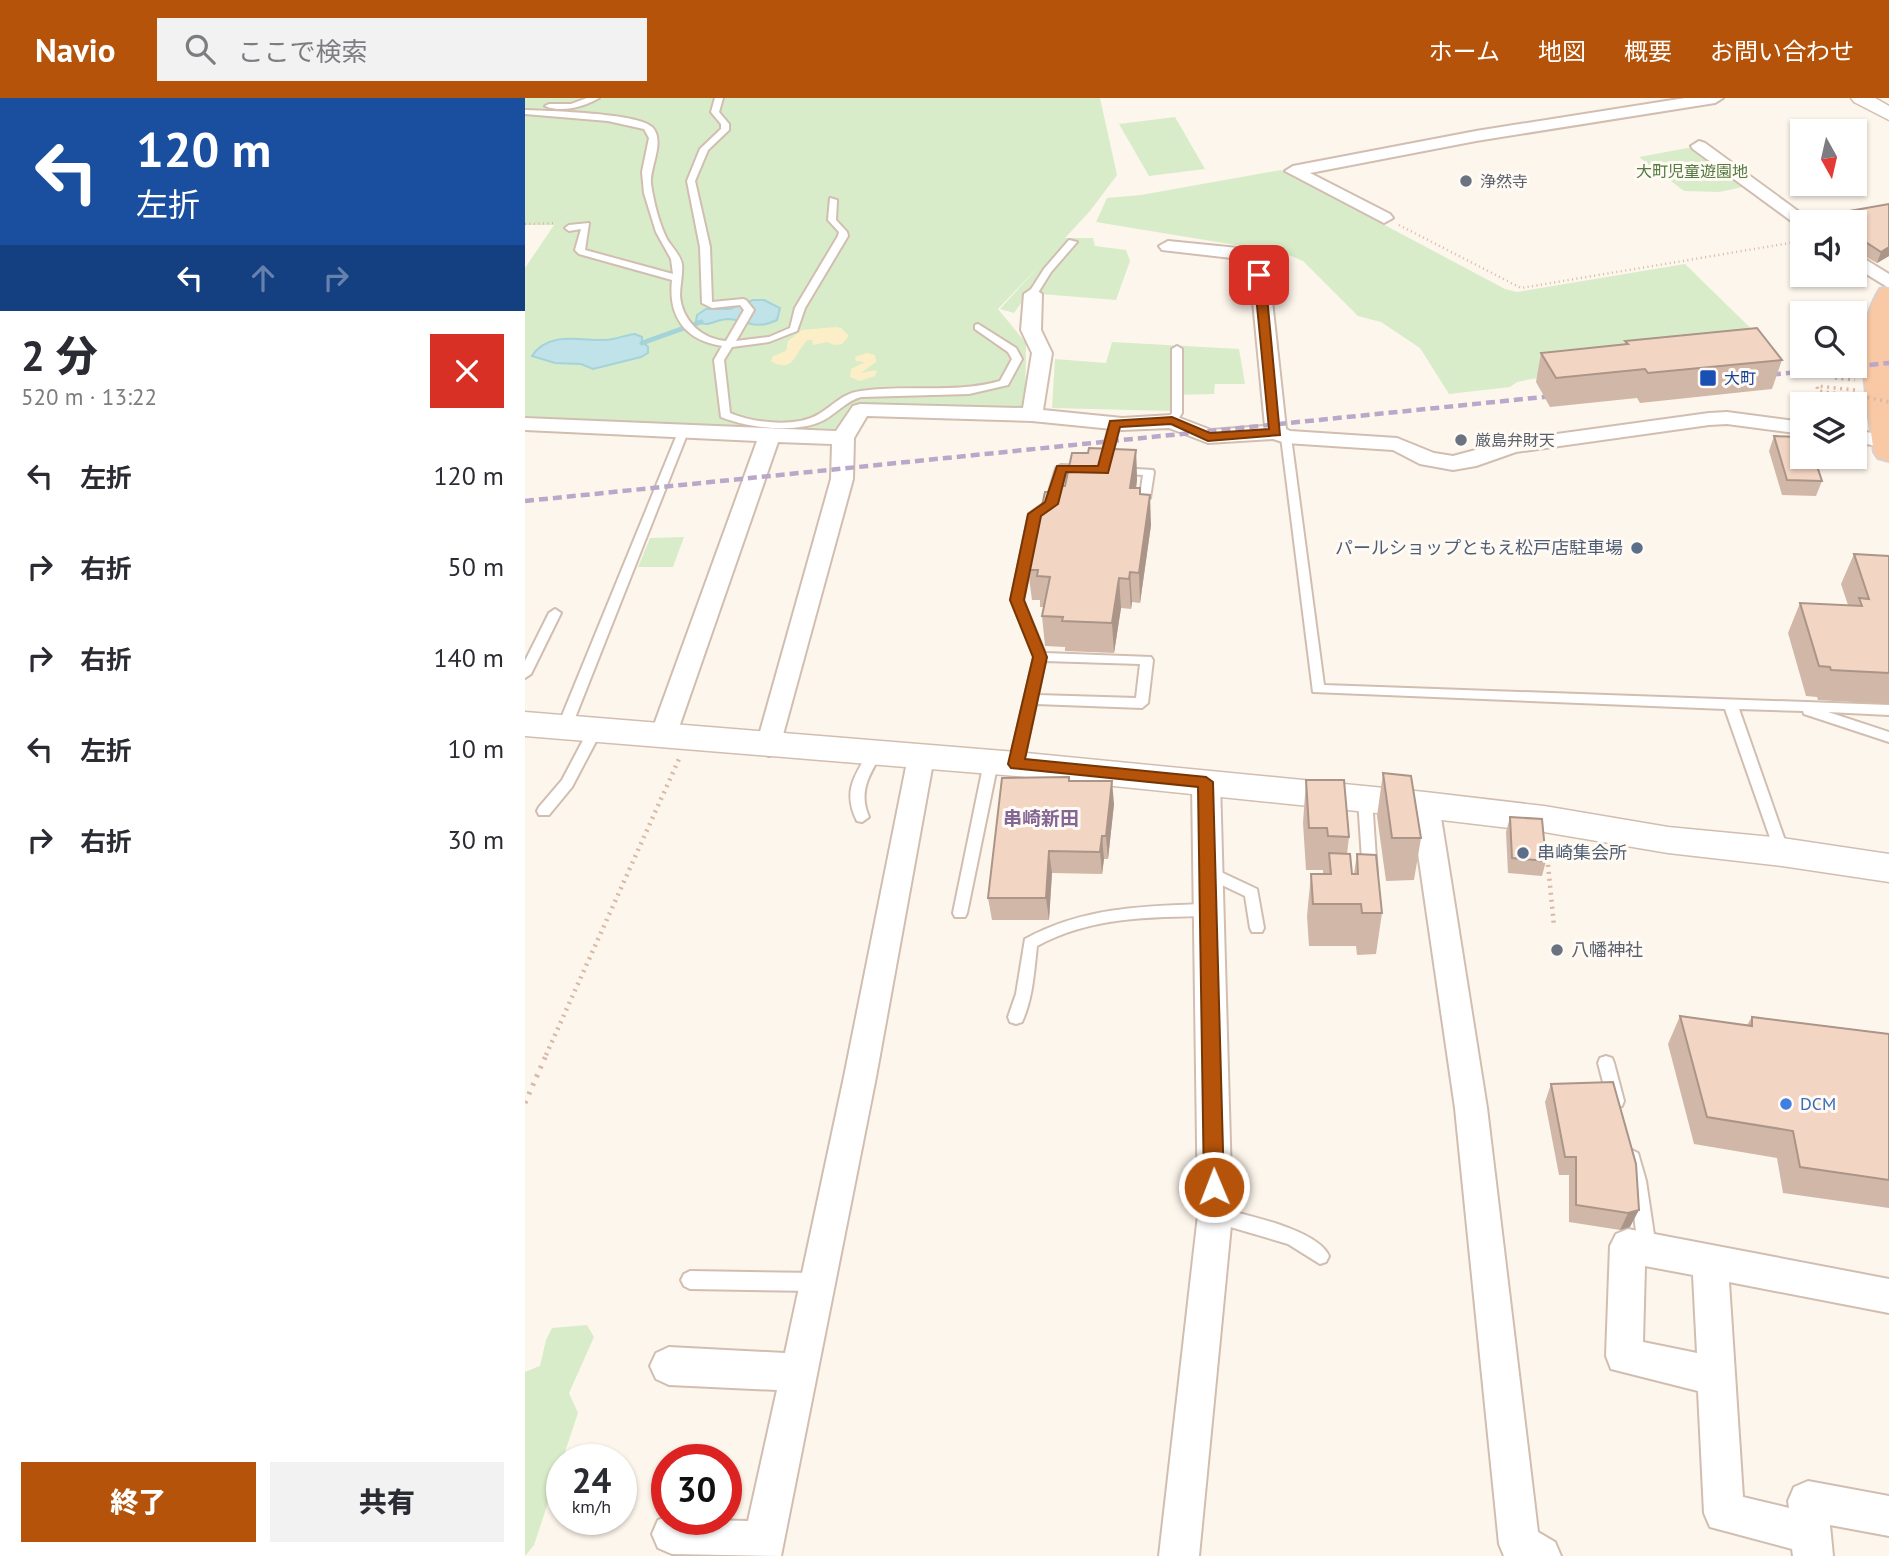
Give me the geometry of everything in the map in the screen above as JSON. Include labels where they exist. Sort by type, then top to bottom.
[{"type":"highway","points":[[1889,295],[1881,315],[1877,345],[1889,445]]},
{"type":"street","points":[[1384,218],[1293,171],[1476,136],[1715,98]]},
{"type":"street","points":[[1861,98],[1889,114]]},
{"type":"street","points":[[1699,146],[1790,212]]},
{"type":"street","points":[[1168,246],[1258,255],[1281,435]]},
{"type":"street","points":[[1867,267],[1889,282]]},
{"type":"street","points":[[1031,415],[1042,353],[1031,330],[1033,294]]},
{"type":"street","points":[[769,746],[842,479],[843,438],[860,410],[1031,415],[1115,423],[1172,421],[1208,437],[1281,435],[1397,444],[1428,459],[1453,463],[1468,461],[1513,446],[1709,419],[1727,418],[1790,426]]},
{"type":"street","points":[[525,424],[843,438]]},
{"type":"street","points":[[675,738],[769,436]]},
{"type":"street","points":[[1867,439],[1889,445]]},
{"type":"street","points":[[525,724],[769,746],[1004,763],[1425,805],[1544,819],[1668,840],[1782,852],[1889,868]]},
{"type":"street","points":[[678,1535],[762,1549],[860,1077],[921,757]]},
{"type":"street","points":[[1179,1556],[1215,1215],[1206,782]]},
{"type":"street","points":[[1425,805],[1471,1108],[1519,1544],[1541,1556]]},
{"type":"street","points":[[1716,1376],[1624,1356],[1628,1246],[1889,1296]]},
{"type":"street","points":[[1710,1262],[1724,1513],[1812,1544],[1808,1501],[1889,1516]]},
{"type":"street","points":[[670,1366],[798,1372]]},
{"type":"lane","points":[[525,104],[572,106],[595,98]]},
{"type":"lane","points":[[719,98],[715,112],[725,124],[725,130],[704,149],[691,181],[705,247],[707,303],[746,309],[730,345],[719,360],[725,415],[746,423],[798,422],[816,419],[840,401],[860,394],[960,393],[985,390],[1004,383],[1017,359],[1013,350],[978,327]]},
{"type":"lane","points":[[525,112],[646,127],[652,134],[653,143],[646,175],[651,203],[663,239],[677,260],[676,304],[688,326],[699,338],[730,345],[773,339]]},
{"type":"lane","points":[[719,360],[784,336],[794,329],[800,308],[841,243],[843,232],[831,215],[833,200]]},
{"type":"lane","points":[[567,225],[586,225],[580,250],[582,252],[677,278]]},
{"type":"lane","points":[[1033,294],[1047,271],[1072,242]]},
{"type":"lane","points":[[1172,421],[1177,413],[1177,349]]},
{"type":"lane","points":[[1103,470],[1115,423]]},
{"type":"lane","points":[[544,811],[566,783],[580,729],[683,432]]},
{"type":"lane","points":[[1281,435],[1318,689],[1889,710]]},
{"type":"lane","points":[[960,913],[1004,763],[1031,699],[1040,657],[1017,600],[1035,514],[1051,504],[1061,468],[1149,472],[1146,496]]},
{"type":"lane","points":[[525,674],[555,613]]},
{"type":"lane","points":[[1031,699],[1142,702],[1147,660],[1040,657]]},
{"type":"lane","points":[[1731,706],[1782,852]]},
{"type":"lane","points":[[1791,706],[1889,737]]},
{"type":"lane","points":[[862,817],[855,800],[856,786],[875,753]]},
{"type":"lane","points":[[1364,799],[1371,888]]},
{"type":"lane","points":[[1208,872],[1251,894],[1257,928]]},
{"type":"lane","points":[[1016,1017],[1024,994],[1030,943],[1050,930],[1115,914],[1208,910]]},
{"type":"lane","points":[[1606,1063],[1620,1115]]},
{"type":"lane","points":[[1627,1142],[1638,1181],[1647,1250]]},
{"type":"lane","points":[[1215,1215],[1293,1237],[1320,1256]]},
{"type":"lane","points":[[690,1280],[816,1282]]},
{"type":"path","points":[[1384,218],[1521,288],[1790,243]]},
{"type":"path","points":[[525,224],[567,225]]},
{"type":"path","points":[[1835,378],[1864,382]]},
{"type":"path","points":[[1864,391],[1817,386],[1818,391],[1889,402]]},
{"type":"path","points":[[525,1103],[675,738]]},
{"type":"path","points":[[1544,819],[1554,926]]},
{"type":"green space","points":[[525,98],[1100,98],[1117,175],[1065,238],[1093,238],[1095,246],[1126,250],[1130,261],[1116,300],[1028,293],[1014,313],[1000,309],[1042,263],[998,309],[1026,343],[1025,410],[857,403],[838,429],[525,418],[525,268],[554,225],[525,225]]},
{"type":"green space","points":[[1175,117],[1205,169],[1149,176],[1119,124]]},
{"type":"green space","name":"大町児童遊園地","points":[[1693,147],[1747,186],[1719,192],[1684,191],[1639,157]]},
{"type":"green space","points":[[1281,170],[1505,289],[1517,292],[1685,264],[1776,353],[1532,379],[1517,382],[1510,387],[1449,394],[1420,348],[1381,322],[1358,316],[1303,261],[1284,253],[1096,222],[1107,198],[1141,195]]},
{"type":"green space","points":[[1112,342],[1239,349],[1245,384],[1215,384],[1214,394],[1172,395],[1172,411],[1052,408],[1055,359],[1106,363]]},
{"type":"green space","points":[[684,537],[673,567],[638,567],[650,538]]},
{"type":"green space","points":[[587,1325],[594,1337],[569,1393],[578,1413],[568,1444],[546,1444],[546,1509],[534,1545],[525,1556],[525,1372],[540,1366],[546,1340],[552,1328]]},
{"type":"sand","points":[[836,327],[849,336],[842,344],[827,342],[813,345],[812,340],[808,340],[790,363],[779,365],[771,361],[773,356],[786,351],[788,341],[802,330]]},
{"type":"sand","points":[[867,353],[875,355],[876,362],[861,373],[877,370],[875,376],[860,381],[850,377],[851,369],[865,362],[856,361],[855,357]]},
{"type":"water","points":[[753,300],[764,300],[780,308],[777,320],[762,325],[728,319],[708,324],[696,321],[697,315],[706,309],[730,309]]},
{"type":"water","points":[[635,334],[642,337],[648,347],[648,353],[593,369],[581,364],[555,363],[532,356],[538,348],[554,340],[605,340]]},
{"type":"building","points":[[1889,204],[1889,247],[1881,252],[1867,243],[1867,210],[1855,210]]},
{"type":"building","points":[[1757,328],[1782,360],[1648,373],[1645,369],[1556,378],[1541,353],[1628,344],[1625,341]]},
{"type":"building","points":[[1774,436],[1790,437],[1790,469],[1818,469],[1822,481],[1787,480]]},
{"type":"building","points":[[1089,448],[1136,450],[1130,488],[1140,488],[1140,494],[1150,495],[1139,573],[1130,572],[1129,579],[1119,578],[1112,623],[1062,621],[1063,617],[1042,616],[1050,577],[1037,576],[1038,570],[1028,570],[1045,492],[1054,492],[1055,486],[1065,486],[1072,453],[1088,453]]},
{"type":"building","points":[[1854,554],[1889,556],[1889,673],[1831,670],[1830,667],[1819,666],[1800,603],[1862,606],[1859,598],[1869,599]]},
{"type":"building","points":[[1383,773],[1411,776],[1421,838],[1392,838]]},
{"type":"building","points":[[1069,777],[1069,781],[1112,781],[1106,836],[1102,836],[1100,852],[1049,851],[1046,898],[988,898],[1002,778]]},
{"type":"building","points":[[1306,780],[1344,780],[1349,837],[1328,836],[1327,828],[1309,828]]},
{"type":"building","points":[[1510,817],[1542,819],[1546,861],[1512,858]]},
{"type":"building","points":[[1329,853],[1350,854],[1352,874],[1358,874],[1357,854],[1376,855],[1382,913],[1362,913],[1361,904],[1313,904],[1311,874],[1331,874]]},
{"type":"building","name":"DCM","points":[[1680,1016],[1752,1026],[1752,1017],[1889,1034],[1889,1180],[1800,1167],[1793,1131],[1707,1117]]},
{"type":"building","points":[[1613,1082],[1636,1164],[1639,1210],[1628,1213],[1576,1205],[1576,1157],[1565,1157],[1551,1084]]},
{"type":"waterway","points":[[642,343],[701,322]]},
{"type":"railway","points":[[1758,376],[1889,363]]},
{"type":"railway","points":[[525,501],[1563,395]]},
{"type":"place","name":"浄然寺","points":[[1466,181]]},
{"type":"place","name":"大町","points":[[1708,378]]},
{"type":"place","name":"厳島弁財天","points":[[1461,440]]},
{"type":"place","name":"パールショップともえ松戸店駐車場","points":[[1637,548]]},
{"type":"place","name":"串崎集会所","points":[[1523,853]]},
{"type":"place","name":"八幡神社","points":[[1557,950]]},
{"type":"place","name":"DCM","points":[[1786,1104]]},
{"type":"district","name":"串崎新田","points":[[1041,818]]},
{"type":"route","points":[[1214,1187],[1206,782],[1016,764],[1040,657],[1017,600],[1035,514],[1051,504],[1061,468],[1103,470],[1115,423],[1172,421],[1208,437],[1276,432],[1259,275]]}]
